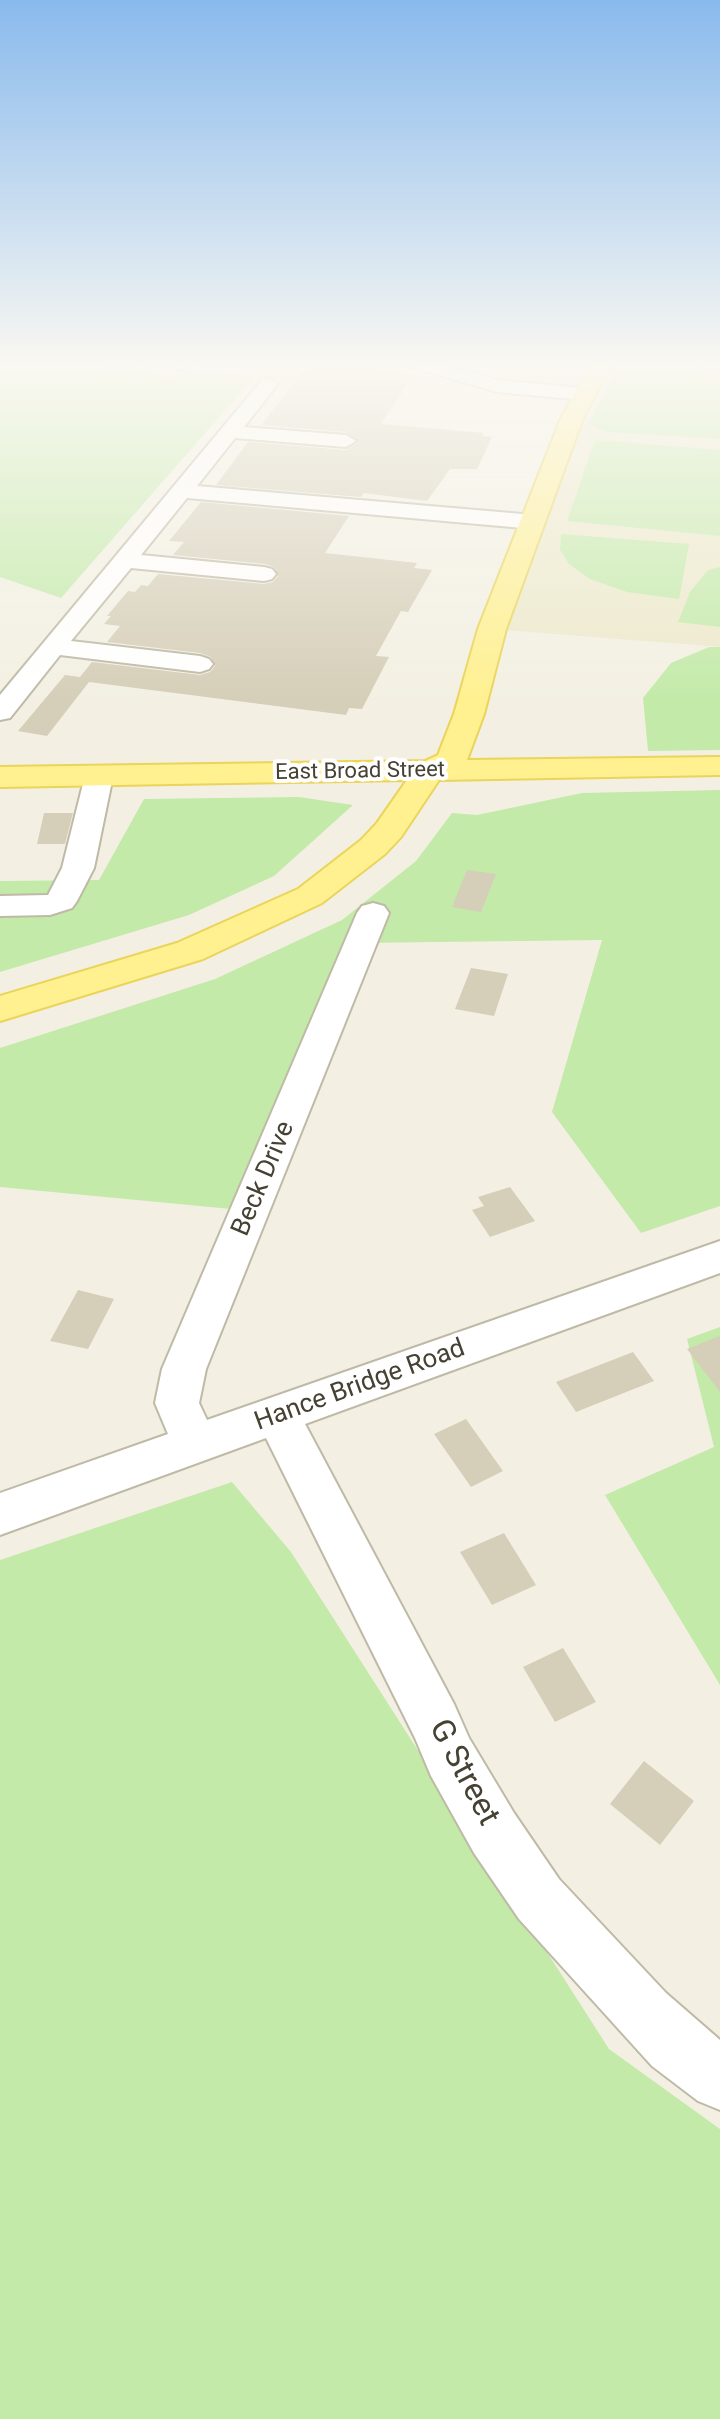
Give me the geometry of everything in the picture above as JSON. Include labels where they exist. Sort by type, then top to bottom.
[{"type":"main road","points":[[0,1009],[190,951],[310,896],[373,847],[389,830],[428,756],[452,760],[527,522],[545,476]]},
{"type":"main road","points":[[452,682],[527,522]]},
{"type":"main road","points":[[469,714],[489,742],[503,749],[542,758],[631,768]]},
{"type":"main road","name":"East Broad Street","points":[[0,777],[99,776],[428,756],[631,768],[720,766]]},
{"type":"street","points":[[0,712],[194,476]]},
{"type":"street","points":[[182,491],[527,522]]},
{"type":"street","points":[[125,560],[264,574]]},
{"type":"street","points":[[54,647],[200,664]]},
{"type":"street","points":[[1,907],[50,905],[61,901],[78,868],[99,776]]},
{"type":"street","name":"Beck Drive","points":[[195,1445],[185,1429],[177,1403],[184,1369],[373,913]]},
{"type":"street","name":"Hance Bridge Road","points":[[0,1514],[720,1257]]},
{"type":"street","name":"G Street","points":[[277,1416],[435,1722],[450,1757],[494,1833],[539,1899],[644,2015],[674,2044],[720,2079]]},
{"type":"shaded area","points":[[551,476],[720,476],[720,647],[492,629]]},
{"type":"green space","points":[[0,476],[168,476],[61,598],[0,577]]},
{"type":"green space","points":[[583,476],[720,476],[720,536],[567,521]]},
{"type":"green space","points":[[561,534],[689,544],[679,599],[627,592],[590,579],[569,564],[560,550]]},
{"type":"green space","points":[[720,567],[720,627],[678,622],[690,592],[708,570]]},
{"type":"green space","points":[[709,647],[720,647],[720,750],[648,751],[643,698],[671,663]]},
{"type":"green space","points":[[720,790],[720,1206],[641,1233],[552,1112],[602,940],[358,943],[252,1211],[0,1187],[0,1048],[215,979],[342,920],[416,861],[452,813],[477,815],[582,793]]},
{"type":"green space","points":[[299,797],[353,805],[274,876],[189,915],[0,972],[0,881],[99,880],[144,799]]},
{"type":"green space","points":[[720,1327],[720,1685],[605,1495],[714,1447],[687,1339]]},
{"type":"green space","points":[[232,1482],[291,1552],[609,2049],[720,2129],[720,2419],[0,2419],[0,1560]]},
{"type":"building","points":[[223,476],[445,476],[427,501],[364,493],[361,497],[216,485]]},
{"type":"building","points":[[201,502],[349,516],[325,553],[417,563],[414,568],[432,570],[408,612],[401,611],[376,656],[389,657],[362,709],[349,708],[346,715],[89,682],[47,736],[18,731],[65,675],[80,677],[92,662],[200,675],[210,672],[215,666],[211,657],[200,653],[107,642],[120,626],[104,624],[128,591],[135,592],[141,585],[148,586],[158,574],[264,584],[273,582],[278,576],[274,567],[265,564],[173,555],[184,542],[169,541]]},
{"type":"building","points":[[44,813],[73,813],[65,844],[37,844]]},
{"type":"building","points":[[467,870],[496,874],[481,912],[452,907]]},
{"type":"building","points":[[471,968],[508,974],[494,1016],[455,1009]]},
{"type":"building","points":[[510,1187],[535,1221],[490,1237],[472,1210],[484,1206],[478,1197]]},
{"type":"building","points":[[78,1290],[114,1299],[88,1349],[50,1341]]},
{"type":"building","points":[[720,1336],[720,1392],[687,1349]]},
{"type":"building","points":[[633,1352],[654,1381],[576,1412],[556,1382]]},
{"type":"building","points":[[466,1419],[503,1471],[471,1487],[434,1434]]},
{"type":"building","points":[[504,1533],[536,1585],[492,1605],[460,1552]]},
{"type":"building","points":[[563,1648],[596,1702],[555,1722],[523,1667]]},
{"type":"building","points":[[644,1761],[694,1801],[660,1845],[610,1804]]}]
